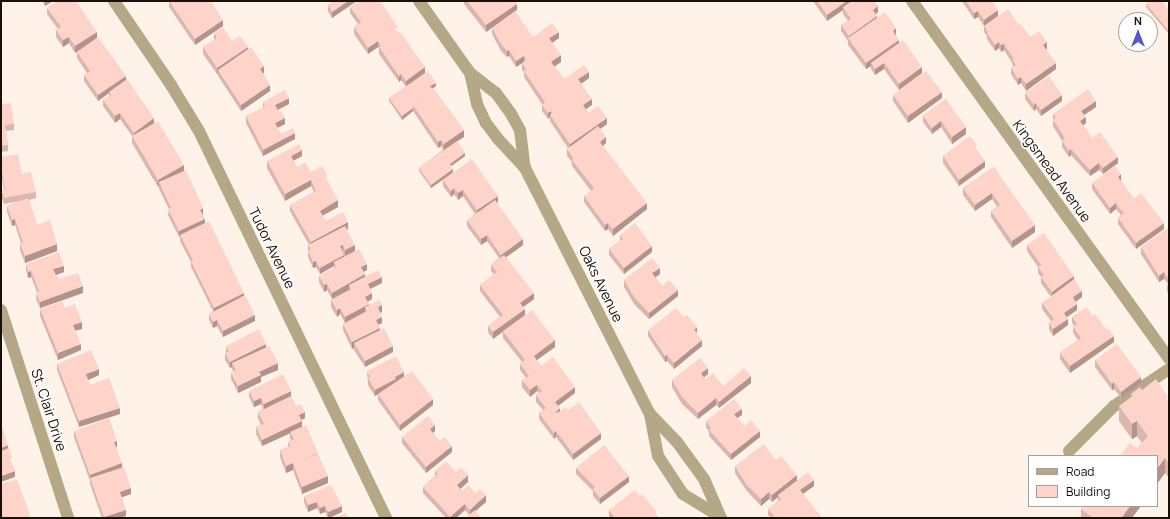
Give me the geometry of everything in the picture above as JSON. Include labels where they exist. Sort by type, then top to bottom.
[{"type":"street","name":"Tudor Avenue","points":[[114,1],[171,85],[199,131],[386,518]]},
{"type":"street","name":"Oaks Avenue","points":[[419,1],[470,73],[496,93],[510,112],[520,130],[525,168]]},
{"type":"street","name":"Kingsmead Avenue","points":[[912,1],[1169,358]]},
{"type":"street","name":"Oaks Avenue","points":[[470,73],[477,104],[486,123],[498,139],[525,168],[650,414],[658,456],[683,494],[720,517]]},
{"type":"street","name":"St. Clair Drive","points":[[1,310],[68,518]]},
{"type":"street","points":[[1069,451],[1114,406],[1169,369]]},
{"type":"street","name":"Oaks Avenue","points":[[650,414],[677,442],[704,479],[720,517]]},
{"type":"building","points":[[57,1],[76,1],[97,32],[75,46],[69,37],[63,40],[56,30],[61,27],[47,8]]},
{"type":"building","points":[[169,1],[211,1],[223,20],[195,39]]},
{"type":"building","points":[[334,1],[348,1],[332,12],[328,5]]},
{"type":"building","points":[[359,1],[380,1],[398,27],[395,29],[399,34],[401,33],[425,67],[406,81],[401,74],[399,76],[379,47],[381,46],[378,41],[368,48],[354,27],[361,22],[350,7]]},
{"type":"building","points":[[467,1],[515,1],[517,4],[486,25]]},
{"type":"building","points":[[817,1],[847,1],[827,15]]},
{"type":"building","points":[[852,1],[875,1],[878,6],[873,10],[877,16],[849,36],[841,25],[851,19],[843,7]]},
{"type":"building","points":[[966,1],[992,1],[998,10],[984,20],[978,11],[974,13]]},
{"type":"building","points":[[1150,1],[1162,1],[1169,10],[1169,31],[1158,18],[1158,12],[1153,12],[1146,4]]},
{"type":"building","points":[[1008,9],[1019,25],[1021,24],[1030,37],[1039,31],[1047,42],[1043,45],[1056,63],[1026,84],[1021,77],[1018,79],[1011,68],[1016,65],[1012,60],[1014,59],[1004,44],[1001,45],[999,42],[995,45],[984,26]]},
{"type":"building","points":[[515,11],[533,37],[552,23],[559,32],[549,38],[561,55],[551,62],[564,79],[584,65],[589,72],[578,79],[592,99],[583,105],[588,113],[598,106],[607,118],[570,144],[550,115],[552,113],[551,111],[548,113],[542,105],[545,102],[524,71],[526,69],[522,63],[526,60],[524,56],[516,61],[509,50],[507,51],[501,44],[492,28]]},
{"type":"building","points":[[885,12],[896,28],[893,31],[899,40],[866,63],[848,38]]},
{"type":"building","points":[[223,27],[232,41],[240,36],[248,47],[217,68],[203,47],[217,38],[214,33]]},
{"type":"building","points":[[98,37],[126,76],[98,95],[84,75],[90,71],[77,52]]},
{"type":"building","points":[[903,40],[922,67],[899,84],[884,63],[875,69],[871,63]]},
{"type":"building","points":[[251,47],[264,66],[260,69],[270,85],[241,105],[218,70]]},
{"type":"building","points":[[428,71],[436,83],[430,86],[434,91],[413,105],[413,108],[402,116],[389,98]]},
{"type":"building","points":[[926,71],[942,92],[908,116],[893,95]]},
{"type":"building","points":[[1049,76],[1062,95],[1041,110],[1036,103],[1034,105],[1025,93]]},
{"type":"building","points":[[127,79],[154,118],[134,133],[120,113],[115,116],[103,100],[111,95],[109,92]]},
{"type":"building","points":[[1088,89],[1096,101],[1081,111],[1086,117],[1080,121],[1092,138],[1100,132],[1118,157],[1103,168],[1099,163],[1090,170],[1071,149],[1069,151],[1062,141],[1065,138],[1053,120],[1056,118],[1053,114]]},
{"type":"building","points":[[285,90],[289,98],[275,105],[285,118],[275,123],[281,134],[293,128],[295,133],[263,150],[246,116],[265,106],[263,102]]},
{"type":"building","points":[[435,90],[464,130],[444,144],[441,140],[438,142],[413,105]]},
{"type":"building","points":[[946,99],[966,127],[952,137],[941,121],[932,128],[923,116]]},
{"type":"building","points":[[11,103],[14,124],[5,125],[8,145],[1,146],[1,104]]},
{"type":"building","points":[[158,121],[184,165],[158,180],[132,136]]},
{"type":"building","points":[[598,126],[606,137],[600,142],[647,203],[613,229],[608,223],[605,225],[584,196],[594,188],[572,160],[573,158],[567,149]]},
{"type":"building","points":[[970,136],[977,145],[975,147],[985,161],[959,180],[943,156]]},
{"type":"building","points":[[457,141],[465,153],[450,164],[453,169],[431,185],[419,168]]},
{"type":"building","points":[[299,144],[302,150],[291,156],[297,167],[305,162],[311,172],[322,166],[328,177],[326,178],[338,200],[320,211],[326,221],[343,212],[348,222],[311,242],[290,205],[316,191],[311,180],[285,194],[267,161]]},
{"type":"building","points":[[18,154],[22,174],[31,172],[36,192],[4,198],[1,190],[5,190],[1,157]]},
{"type":"building","points":[[472,159],[498,196],[477,210],[463,190],[458,193],[454,188],[451,191],[443,180]]},
{"type":"building","points":[[1115,166],[1121,174],[1118,177],[1134,199],[1141,193],[1164,223],[1136,243],[1118,218],[1124,213],[1116,203],[1110,208],[1092,183]]},
{"type":"building","points":[[994,167],[1035,225],[1012,241],[991,211],[1000,205],[992,193],[975,205],[963,188]]},
{"type":"building","points":[[186,170],[203,208],[200,210],[205,219],[179,231],[168,209],[171,208],[159,182]]},
{"type":"building","points":[[28,198],[37,225],[50,220],[57,244],[25,256],[20,244],[23,242],[15,219],[12,220],[7,206]]},
{"type":"building","points":[[495,200],[523,239],[501,255],[487,235],[481,239],[467,220]]},
{"type":"building","points":[[209,221],[244,293],[214,308],[191,261],[193,260],[180,235]]},
{"type":"building","points":[[635,223],[652,246],[624,268],[609,249],[623,239],[620,235]]},
{"type":"building","points":[[345,226],[355,245],[345,250],[343,245],[340,246],[344,255],[320,268],[316,261],[313,262],[308,251],[311,249],[308,245]]},
{"type":"building","points":[[1169,228],[1169,280],[1164,272],[1159,276],[1141,247]]},
{"type":"building","points":[[1044,233],[1074,276],[1052,292],[1041,277],[1044,275],[1038,267],[1041,265],[1027,245]]},
{"type":"building","points":[[359,249],[367,264],[361,267],[365,274],[332,293],[327,284],[324,285],[319,276],[336,267],[334,262]]},
{"type":"building","points":[[59,252],[64,266],[53,269],[58,279],[78,273],[83,286],[40,302],[36,293],[39,291],[31,271],[28,272],[26,264]]},
{"type":"building","points":[[504,255],[534,293],[520,303],[525,309],[493,332],[488,326],[503,315],[480,285],[497,272],[491,265]]},
{"type":"building","points":[[652,258],[660,268],[652,273],[662,286],[669,280],[678,290],[649,313],[634,297],[624,280]]},
{"type":"building","points":[[378,270],[382,277],[368,284],[372,293],[365,297],[369,304],[345,317],[340,308],[337,310],[331,300],[351,290],[349,285]]},
{"type":"building","points":[[1074,279],[1082,291],[1073,297],[1077,304],[1064,313],[1068,319],[1053,329],[1049,323],[1054,319],[1042,303]]},
{"type":"building","points":[[245,295],[255,315],[223,331],[217,320],[213,322],[209,314]]},
{"type":"building","points":[[379,300],[382,305],[378,307],[382,317],[376,320],[380,328],[352,342],[343,324],[367,311],[365,307]]},
{"type":"building","points":[[62,301],[65,308],[75,304],[82,322],[73,325],[81,344],[58,353],[40,309]]},
{"type":"building","points":[[1086,307],[1093,316],[1095,314],[1107,330],[1108,328],[1114,336],[1070,366],[1060,353],[1081,338],[1073,327],[1077,324],[1072,317]]},
{"type":"building","points":[[676,308],[684,317],[687,315],[697,327],[694,330],[702,340],[674,363],[667,355],[665,356],[648,330]]},
{"type":"building","points":[[532,310],[555,340],[534,356],[541,366],[553,357],[575,387],[555,402],[560,408],[556,412],[557,413],[566,407],[568,410],[579,402],[601,433],[573,454],[556,431],[554,433],[539,413],[546,408],[536,395],[542,391],[537,385],[530,390],[522,380],[529,376],[520,364],[525,360],[503,331]]},
{"type":"building","points":[[384,328],[393,346],[365,361],[354,343]]},
{"type":"building","points":[[259,329],[266,344],[230,362],[225,353],[229,352],[226,346]]},
{"type":"building","points":[[1117,344],[1141,377],[1121,392],[1114,382],[1112,384],[1095,360]]},
{"type":"building","points":[[269,346],[278,363],[259,372],[261,375],[238,386],[231,373],[236,370],[232,363]]},
{"type":"building","points":[[91,350],[99,369],[86,374],[90,385],[109,378],[120,408],[79,421],[57,364]]},
{"type":"building","points":[[396,356],[404,372],[395,377],[396,379],[375,390],[368,378],[370,377],[367,371]]},
{"type":"building","points":[[700,358],[708,368],[701,373],[705,379],[713,373],[723,386],[744,368],[751,376],[719,402],[716,398],[698,413],[682,397],[672,380]]},
{"type":"building","points":[[412,371],[433,399],[400,425],[378,394]]},
{"type":"building","points":[[283,374],[291,391],[264,404],[261,398],[254,401],[249,391]]},
{"type":"building","points":[[1156,379],[1168,397],[1166,398],[1169,402],[1169,463],[1165,458],[1158,468],[1158,455],[1121,455],[1130,443],[1137,448],[1148,436],[1137,421],[1132,424],[1119,406],[1133,396],[1131,394],[1140,387],[1142,390]]},
{"type":"building","points":[[291,396],[296,406],[301,404],[305,412],[299,415],[302,421],[262,440],[256,427],[264,424],[258,412]]},
{"type":"building","points":[[734,399],[742,409],[734,414],[744,426],[751,420],[760,431],[731,454],[709,430],[711,428],[706,421]]},
{"type":"building","points":[[428,416],[435,425],[430,429],[439,441],[445,437],[452,446],[426,467],[402,437]]},
{"type":"building","points":[[109,418],[117,441],[114,442],[122,463],[90,475],[74,431]]},
{"type":"building","points":[[1,424],[8,445],[1,448]]},
{"type":"building","points":[[306,425],[318,453],[304,459],[318,454],[328,476],[302,487],[293,463],[286,466],[280,450],[290,446],[288,442],[294,439],[290,432]]},
{"type":"building","points":[[764,444],[776,460],[781,456],[797,475],[772,495],[769,492],[761,499],[746,484],[735,466]]},
{"type":"building","points":[[604,445],[629,476],[600,498],[593,489],[595,487],[576,468]]},
{"type":"building","points":[[9,448],[12,458],[10,458],[15,471],[1,476],[1,451]]},
{"type":"building","points":[[446,461],[456,472],[461,467],[468,475],[457,485],[462,491],[468,485],[475,493],[480,489],[486,495],[470,510],[465,504],[450,517],[423,487],[438,474],[435,471]]},
{"type":"building","points":[[124,467],[131,488],[120,492],[126,510],[104,517],[90,478]]},
{"type":"building","points":[[808,472],[814,480],[800,490],[822,518],[773,518],[772,517],[774,516],[768,509],[781,499],[778,495]]},
{"type":"building","points":[[17,479],[31,518],[1,518],[1,484]]},
{"type":"building","points":[[331,485],[342,506],[328,512],[325,506],[320,508],[317,502],[308,505],[304,496]]},
{"type":"building","points":[[635,490],[640,496],[642,494],[657,512],[655,513],[659,518],[615,518],[609,510]]},
{"type":"building","points":[[1083,507],[1129,507],[1122,517],[1124,518],[1093,518],[1081,509]]},
{"type":"building","points":[[475,510],[481,518],[465,518]]},
{"type":"building","points":[[346,513],[348,518],[333,518]]}]
